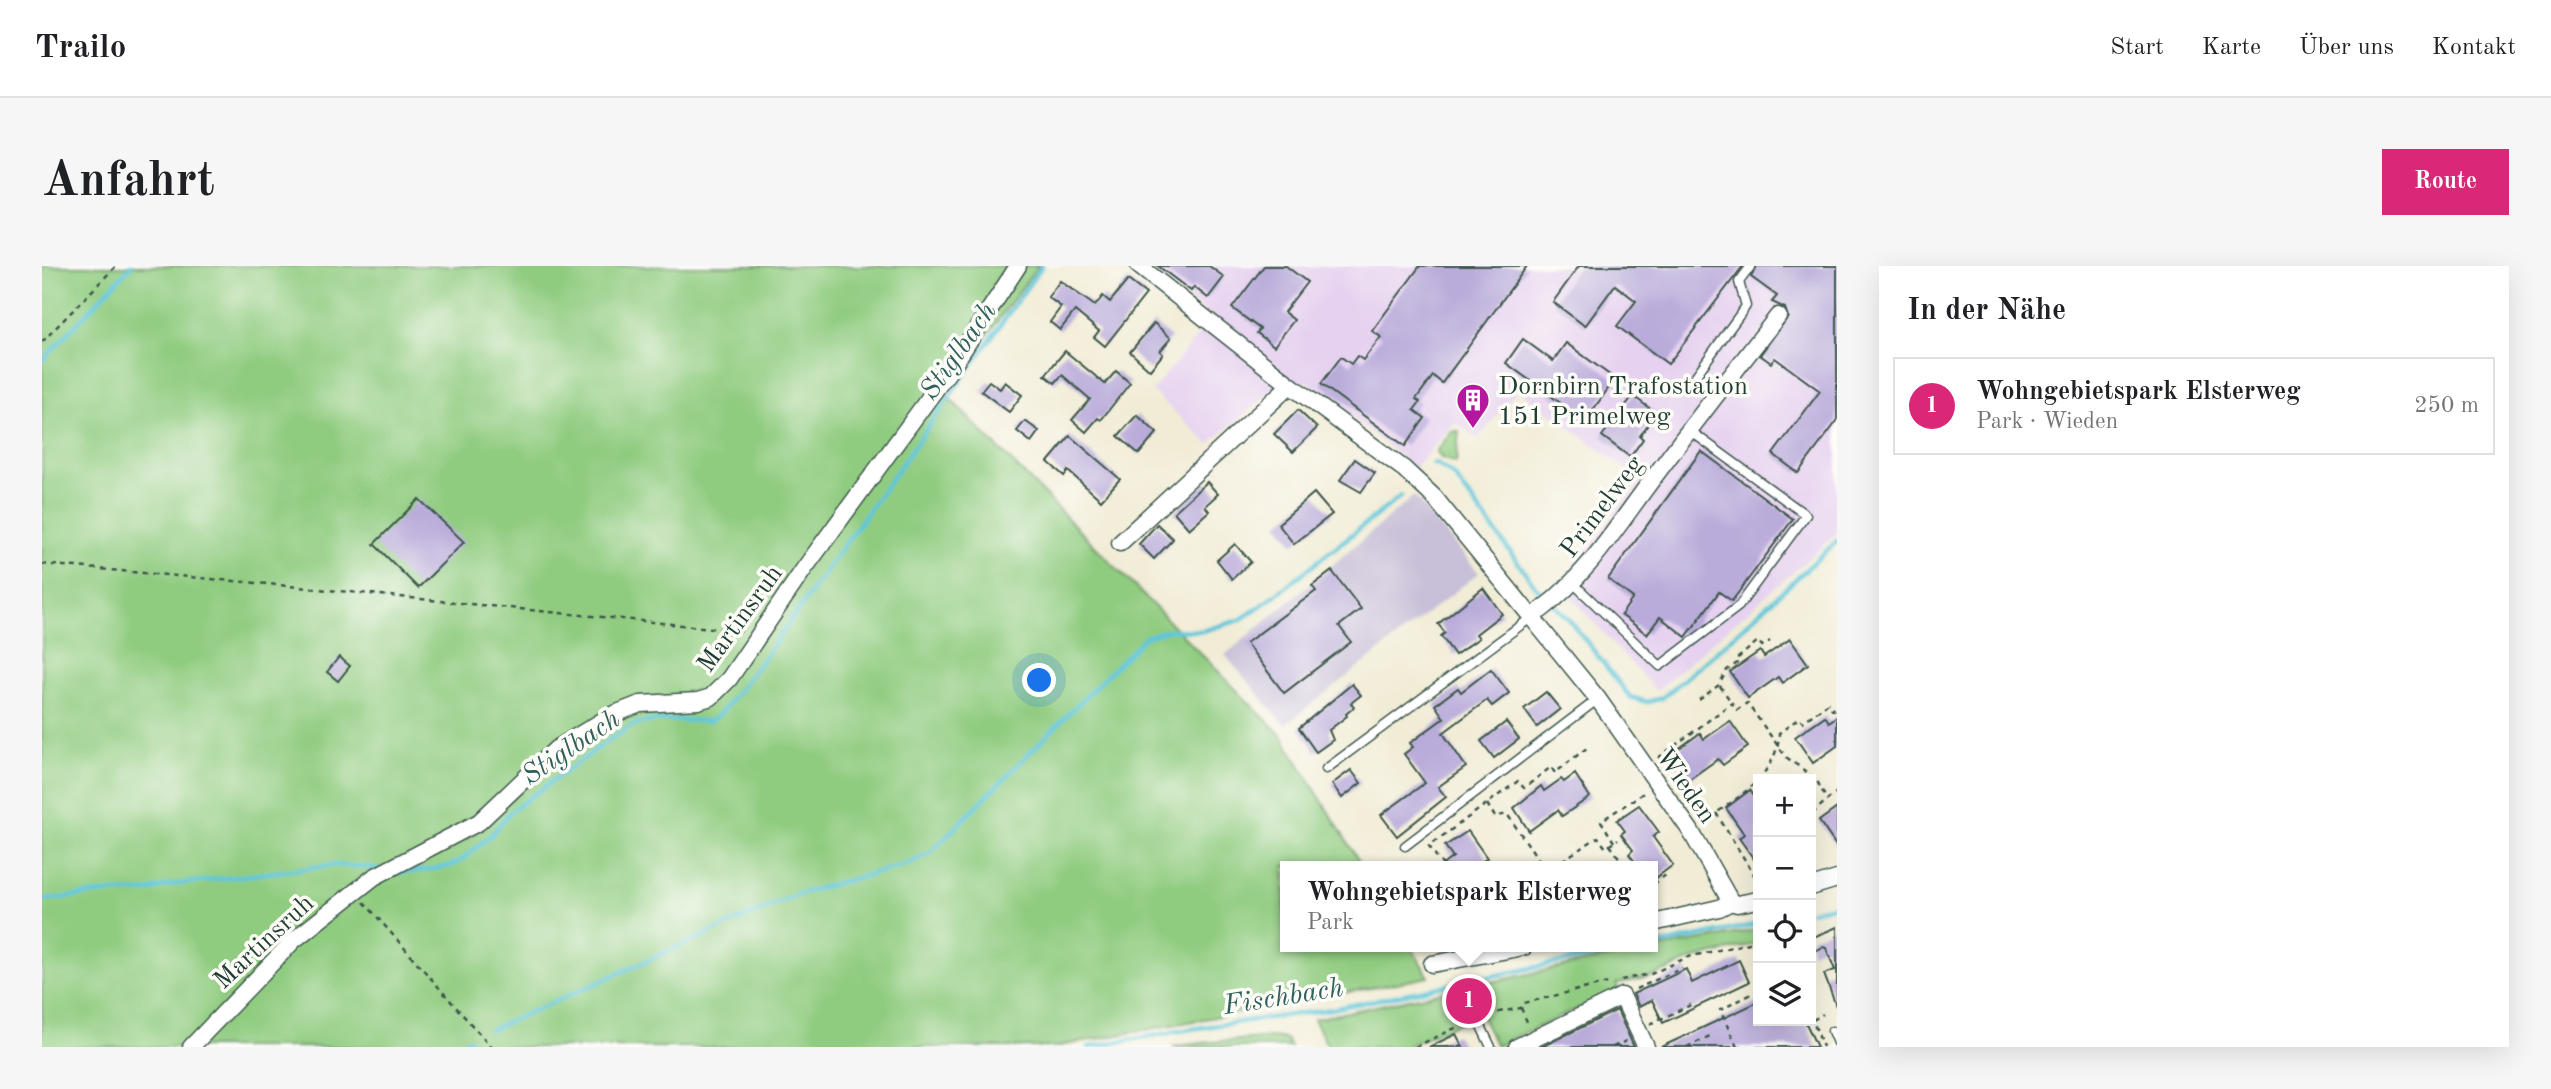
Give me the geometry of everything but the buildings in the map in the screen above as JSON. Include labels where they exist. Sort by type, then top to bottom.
[{"type":"street","name":"Martinsruh","points":[[191,1047],[295,940],[374,877],[479,822],[556,749],[612,715],[640,704],[698,701],[711,697],[729,679],[954,364],[1018,266]]},
{"type":"street","points":[[1139,266],[1290,385],[1415,478],[1536,614],[1598,699]]},
{"type":"street","name":"Primelweg","points":[[1536,614],[1586,568],[1778,316]]},
{"type":"street","points":[[1120,543],[1290,385]]},
{"type":"street","name":"Wieden","points":[[1598,699],[1690,830],[1731,902]]},
{"type":"street","points":[[1816,885],[1837,879]]},
{"type":"street","points":[[1658,922],[1719,908],[1731,902],[1737,904],[1753,901]]},
{"type":"street","points":[[1432,964],[1497,952]]},
{"type":"street","points":[[1517,1047],[1620,988],[1646,1047]]},
{"type":"lane","points":[[1689,385],[1746,306],[1739,282],[1751,266]]},
{"type":"lane","points":[[1567,588],[1660,666],[1739,606],[1806,515],[1689,430]]},
{"type":"lane","name":"Primelweg","points":[[1326,769],[1536,614]]},
{"type":"lane","points":[[1405,846],[1598,699]]},
{"type":"lane","points":[[1477,1018],[1491,1047]]},
{"type":"lane","points":[[1832,1031],[1837,1043]]},
{"type":"path","points":[[42,342],[116,266]]},
{"type":"path","points":[[42,564],[722,627],[760,634]]},
{"type":"path","points":[[1699,700],[1719,685],[1727,670],[1739,662],[1738,658],[1758,641],[1762,646],[1770,641]]},
{"type":"path","points":[[1719,685],[1737,710],[1747,703],[1786,757],[1816,779],[1827,800]]},
{"type":"path","points":[[1646,767],[1732,703]]},
{"type":"path","points":[[1690,830],[1752,786],[1767,770],[1776,756],[1779,733],[1799,718],[1803,722],[1828,703],[1833,710],[1837,708]]},
{"type":"path","points":[[1440,861],[1429,846],[1518,781],[1524,788],[1551,767],[1555,773],[1588,747]]},
{"type":"path","points":[[1614,842],[1601,821],[1657,784]]},
{"type":"path","points":[[1816,810],[1837,792]]},
{"type":"path","points":[[1487,804],[1495,817],[1507,814],[1540,861]]},
{"type":"path","points":[[1716,813],[1753,873]]},
{"type":"path","points":[[1562,861],[1598,837],[1606,848],[1618,839]]},
{"type":"path","points":[[1610,845],[1621,861]]},
{"type":"path","points":[[1658,881],[1666,875]]},
{"type":"path","points":[[356,891],[491,1047]]},
{"type":"path","points":[[1620,988],[1688,957],[1753,942]]},
{"type":"path","points":[[1415,1047],[1485,1014],[1521,1007],[1524,1003],[1620,988],[1682,968]]},
{"type":"path","points":[[1737,1047],[1720,1010],[1753,994]]},
{"type":"path","points":[[1638,1030],[1695,1003]]},
{"type":"path","points":[[1521,1007],[1535,1038]]},
{"type":"path","points":[[1816,1017],[1823,1014]]},
{"type":"path","points":[[1815,1026],[1824,1047]]},
{"type":"path","points":[[1687,1047],[1714,1034]]},
{"type":"shaded area","points":[[1147,266],[1837,266],[1837,534],[1656,691],[1560,585],[1641,480],[1518,389],[1478,439],[1455,422],[1415,468],[1307,381],[1275,389],[1209,444],[1152,391],[1203,329],[1208,314]]},
{"type":"shaded area","points":[[1414,496],[1479,573],[1285,725],[1225,655]]},
{"type":"green space","points":[[42,266],[1038,266],[944,393],[1282,736],[1359,861],[1280,861],[1280,952],[1414,952],[1429,977],[1054,1047],[42,1047]]},
{"type":"green space","points":[[1459,431],[1456,463],[1441,458],[1436,452],[1451,432]]},
{"type":"green space","points":[[1753,931],[1753,944],[1691,960],[1651,977],[1616,984],[1619,990],[1496,1046],[1480,1013],[1405,1047],[1328,1047],[1314,1019],[1606,958],[1638,952],[1658,952],[1658,948]]},
{"type":"green space","points":[[1271,1037],[1286,1039],[1290,1047],[1172,1047],[1197,1043]]},
{"type":"waterway","points":[[42,361],[131,266]]},
{"type":"waterway","name":"Stiglbach","points":[[394,873],[450,866],[463,859],[490,836],[511,811],[635,724],[657,720],[710,721],[721,713],[767,654],[1042,266]]},
{"type":"waterway","points":[[1433,464],[1454,476],[1536,587],[1548,599]]},
{"type":"waterway","points":[[490,1030],[798,894],[908,864],[930,853],[1145,637],[1169,630],[1202,631],[1240,620],[1401,496]]},
{"type":"waterway","points":[[1554,605],[1568,618],[1630,697],[1647,702],[1662,698],[1714,654],[1837,541]]},
{"type":"waterway","name":"Stiglbach","points":[[42,900],[114,892],[145,892],[170,885],[332,865],[379,870]]},
{"type":"waterway","name":"Fischbach","points":[[1816,910],[1837,905]]},
{"type":"waterway","name":"Fischbach","points":[[1658,945],[1753,925]]},
{"type":"waterway","name":"Fischbach","points":[[1089,1047],[1332,1009],[1620,952]]},
{"type":"waterway","points":[[454,1047],[470,1039]]},
{"type":"place","name":"Dornbirn Trafostation 151 Primelweg","points":[[1473,430]]},
{"type":"place","name":"Wohngebietspark Elsterweg","points":[[1469,1001]]}]
